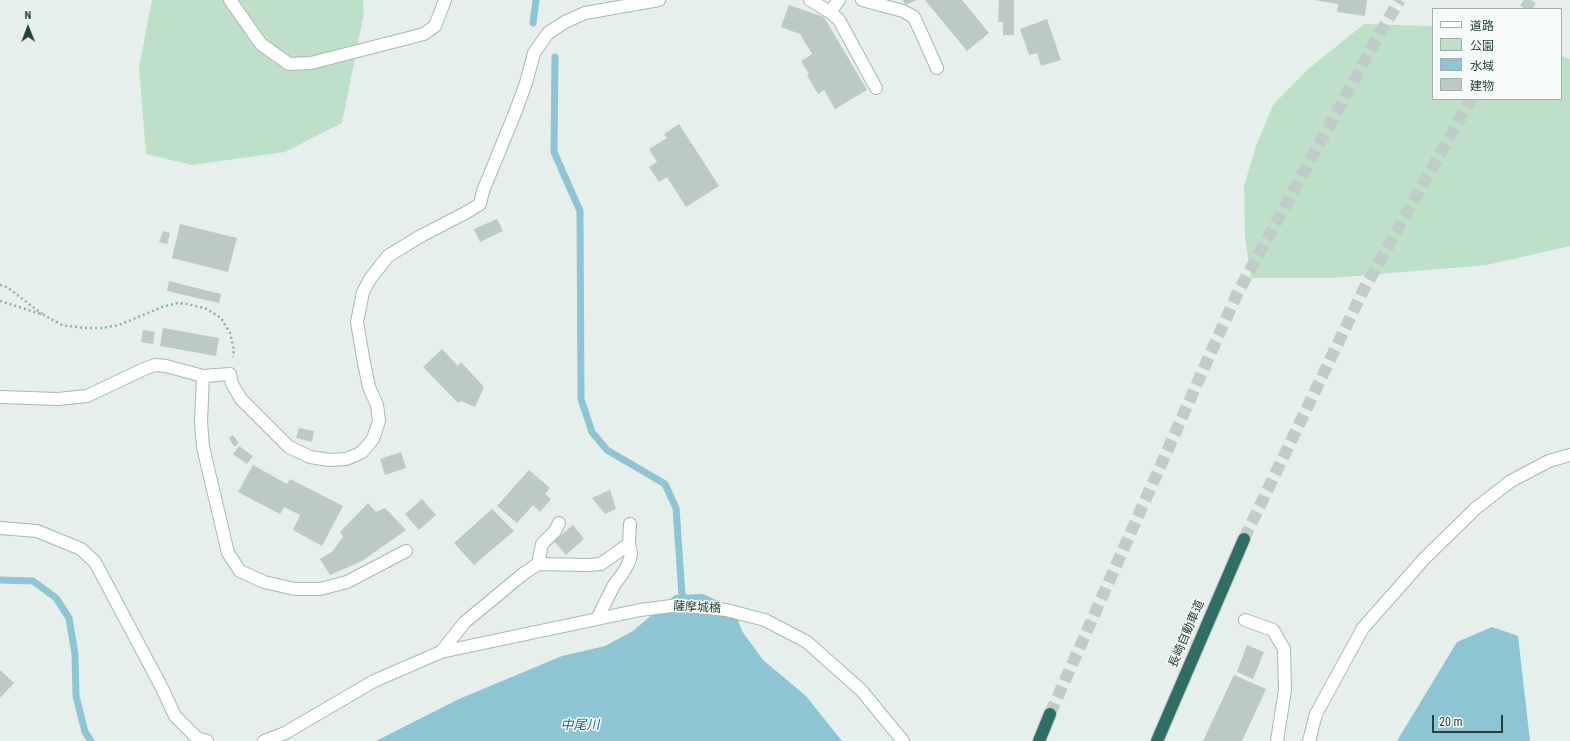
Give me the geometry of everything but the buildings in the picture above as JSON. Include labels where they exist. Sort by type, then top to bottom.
[{"type":"highway","name":"長崎自動車道","points":[[1157,741],[1244,539]]},
{"type":"highway","points":[[1039,741],[1050,714]]},
{"type":"street","points":[[230,0],[261,44],[289,64],[311,63],[424,34],[435,26],[445,0]]},
{"type":"street","points":[[0,398],[58,399],[87,396],[155,365],[166,366],[203,376],[230,374],[232,384],[241,399],[289,447],[310,457],[330,460],[346,459],[362,452],[373,439],[379,421],[377,405],[369,387],[357,322],[363,292],[370,279],[388,256],[480,204],[483,192],[515,114],[526,83],[534,53],[548,33],[565,22],[585,13],[659,0]]},
{"type":"street","points":[[810,0],[830,12],[839,20],[876,88]]},
{"type":"street","points":[[830,12],[839,0]]},
{"type":"street","points":[[862,0],[903,11],[914,17],[937,68]]},
{"type":"street","points":[[203,376],[201,422],[203,448],[228,553],[240,571],[264,582],[295,588],[320,589],[347,582],[406,551]]},
{"type":"street","points":[[1309,741],[1316,714],[1363,628],[1424,559],[1476,508],[1512,481],[1549,461],[1570,455]]},
{"type":"street","points":[[538,564],[542,544],[555,530],[559,523]]},
{"type":"street","points":[[597,619],[614,585],[629,562],[631,554],[630,524]]},
{"type":"street","points":[[0,528],[37,531],[81,549],[95,562],[162,688],[175,716],[197,738],[207,741]]},
{"type":"street","points":[[442,652],[465,622],[523,574],[538,564],[601,564],[630,544]]},
{"type":"street","name":"薩摩城橋","points":[[264,741],[285,732],[374,682],[442,652],[627,613],[679,605],[726,610],[765,620],[807,642],[861,690],[902,741]]},
{"type":"street","points":[[1245,620],[1273,630],[1284,649],[1285,690],[1277,741]]},
{"type":"path","points":[[0,285],[7,287],[44,315],[62,325],[84,328],[102,328],[119,325],[162,307],[178,303],[207,310],[221,318],[230,333],[234,350],[230,374]]},
{"type":"path","points":[[0,301],[44,315]]},
{"type":"green space","points":[[152,0],[363,0],[364,13],[342,123],[285,152],[192,165],[146,154],[139,67]]},
{"type":"green space","points":[[1364,24],[1432,26],[1432,100],[1562,100],[1562,56],[1570,59],[1570,246],[1487,265],[1332,278],[1251,278],[1245,238],[1244,186],[1256,146],[1273,105],[1307,70]]},
{"type":"water","name":"中尾川","points":[[703,594],[725,604],[737,618],[742,631],[763,660],[806,696],[842,741],[376,741],[459,699],[562,656],[605,646],[633,631],[675,595]]},
{"type":"water","points":[[1492,627],[1518,636],[1530,741],[1397,741],[1457,642]]},
{"type":"waterway","points":[[533,23],[536,0]]},
{"type":"waterway","points":[[555,57],[554,152],[580,211],[581,399],[592,432],[607,450],[665,484],[676,508],[682,595]]},
{"type":"waterway","points":[[0,580],[33,581],[56,598],[69,618],[75,654],[76,696],[85,732],[91,741]]},
{"type":"tunnel","points":[[1050,714],[1237,294],[1381,31],[1400,0]]},
{"type":"tunnel","points":[[1526,8],[1531,0]]},
{"type":"tunnel","points":[[1244,539],[1364,289],[1470,100]]}]
